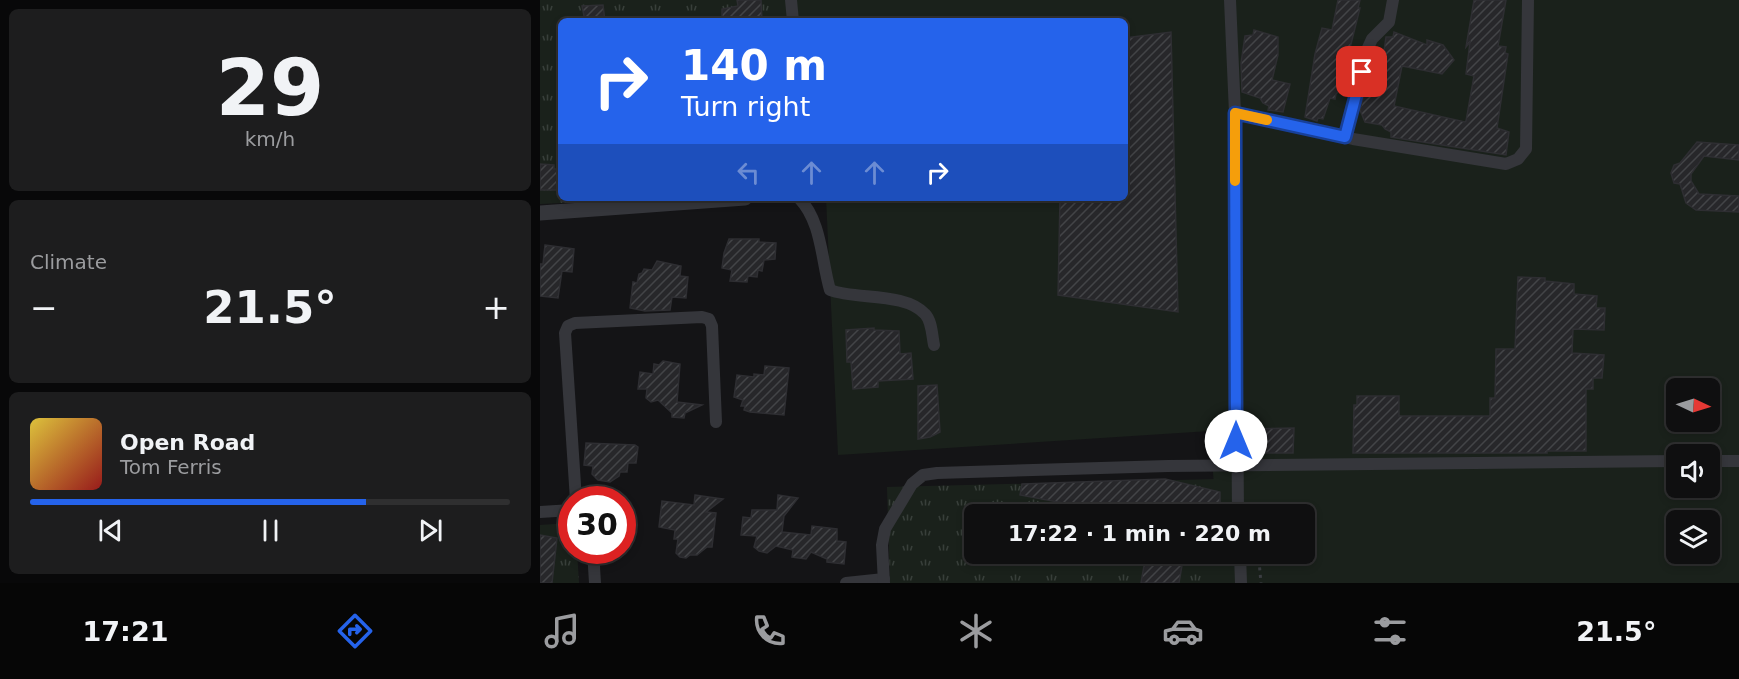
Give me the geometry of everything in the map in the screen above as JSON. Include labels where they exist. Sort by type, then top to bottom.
[{"type":"street","points":[[791,0],[793,18]]},
{"type":"street","points":[[1230,0],[1235,113],[1238,504]]},
{"type":"street","points":[[1345,137],[1367,50],[1372,39],[1389,22],[1393,0]]},
{"type":"street","points":[[1235,113],[1345,137],[1506,164],[1518,159],[1526,149],[1528,0]]},
{"type":"street","points":[[540,213],[704,201]]},
{"type":"street","points":[[802,201],[815,223],[830,290],[842,295],[895,300],[913,306],[925,314],[930,323],[933,345]]},
{"type":"street","points":[[575,486],[565,333],[568,326],[575,323],[702,317],[709,319],[712,326],[716,422]]},
{"type":"street","points":[[846,583],[884,581],[882,545],[885,529],[912,484],[923,475],[1236,465],[1666,461]]},
{"type":"street","points":[[1720,461],[1739,461]]},
{"type":"street","points":[[540,512],[558,511]]},
{"type":"street","points":[[594,564],[595,583]]},
{"type":"street","points":[[1240,564],[1241,583]]},
{"type":"path","points":[[1258,564],[1261,583]]},
{"type":"green space","points":[[540,0],[1739,0],[1739,583],[1222,583],[1220,564],[1315,564],[1315,504],[1215,504],[1210,431],[838,455],[826,201],[1128,201],[1128,18],[558,18]]},
{"type":"green space","points":[[540,0],[776,0],[778,18],[558,18],[558,201],[602,201],[540,204]]},
{"type":"green space","points":[[1219,479],[1220,504],[964,504],[964,564],[1223,564],[1224,583],[890,583],[887,487]]},
{"type":"green space","points":[[558,524],[558,564],[578,564],[579,583],[540,583],[540,525]]},
{"type":"building","points":[[737,0],[761,0],[762,18],[722,18],[722,9],[738,6]]},
{"type":"building","points":[[1338,0],[1360,0],[1358,8],[1360,8],[1348,56],[1346,56],[1341,89],[1335,99],[1330,98],[1323,119],[1318,118],[1317,121],[1305,117],[1315,54],[1322,28],[1332,30]]},
{"type":"building","points":[[1474,0],[1506,0],[1498,46],[1506,47],[1505,53],[1508,54],[1497,128],[1509,132],[1506,155],[1391,137],[1391,132],[1382,125],[1365,122],[1360,110],[1372,63],[1375,63],[1377,56],[1383,58],[1386,37],[1393,37],[1394,32],[1427,45],[1427,40],[1443,45],[1454,60],[1442,74],[1402,66],[1394,106],[1466,121],[1474,76],[1466,74],[1470,42],[1466,47]]},
{"type":"building","points":[[603,5],[605,18],[584,18],[582,6]]},
{"type":"building","points":[[1254,30],[1278,37],[1278,55],[1272,80],[1290,84],[1283,112],[1268,110],[1269,106],[1260,98],[1242,92],[1241,63],[1245,36],[1253,35]]},
{"type":"building","points":[[1171,32],[1178,312],[1058,295],[1060,201],[1128,201],[1128,38]]},
{"type":"building","points":[[1697,142],[1739,145],[1739,160],[1704,156],[1691,174],[1691,181],[1699,194],[1739,196],[1739,212],[1696,210],[1686,203],[1680,184],[1674,183],[1671,173],[1674,165],[1680,163]]},
{"type":"building","points":[[540,164],[554,165],[554,169],[558,169],[558,190],[540,190]]},
{"type":"building","points":[[729,239],[759,239],[759,242],[776,243],[775,259],[764,260],[762,271],[758,270],[757,277],[748,276],[747,282],[730,281],[732,270],[722,268]]},
{"type":"building","points":[[545,245],[574,249],[572,272],[562,271],[558,298],[540,296],[540,264],[543,264]]},
{"type":"building","points":[[657,261],[681,266],[680,276],[688,277],[686,298],[672,297],[670,310],[645,311],[630,308],[633,282],[637,283],[639,274],[644,269],[652,270]]},
{"type":"building","points":[[1518,277],[1545,278],[1545,281],[1574,284],[1574,294],[1597,296],[1596,308],[1605,308],[1604,330],[1573,329],[1572,353],[1604,355],[1602,378],[1593,378],[1593,389],[1586,389],[1586,451],[1353,453],[1354,405],[1357,405],[1357,396],[1399,396],[1399,416],[1490,416],[1490,398],[1495,398],[1496,349],[1515,349]]},
{"type":"building","points":[[874,328],[874,330],[899,331],[900,354],[911,353],[913,379],[878,381],[878,387],[853,389],[851,362],[847,362],[846,330]]},
{"type":"building","points":[[663,361],[680,364],[677,402],[702,405],[685,413],[684,418],[672,417],[672,413],[658,400],[651,402],[646,398],[647,389],[638,389],[640,372],[653,374],[654,364],[659,365]]},
{"type":"building","points":[[765,366],[789,368],[784,415],[744,410],[745,406],[741,406],[743,400],[734,397],[737,375],[754,377],[754,374],[764,375]]},
{"type":"building","points":[[937,385],[940,432],[918,439],[918,386]]},
{"type":"building","points":[[1294,428],[1293,453],[1247,453],[1248,429]]},
{"type":"building","points":[[586,443],[635,445],[638,447],[636,463],[628,463],[627,472],[620,472],[619,476],[610,482],[598,480],[592,474],[593,466],[584,465]]},
{"type":"building","points":[[1165,479],[1220,492],[1220,504],[1068,504],[1020,495],[1022,484]]},
{"type":"building","points":[[695,495],[723,499],[706,512],[716,513],[712,547],[707,547],[697,555],[680,557],[676,553],[678,539],[674,539],[675,530],[659,527],[662,501],[694,505]]},
{"type":"building","points":[[778,495],[798,498],[784,516],[782,532],[811,535],[812,526],[837,529],[837,541],[846,542],[844,564],[827,562],[827,559],[811,552],[806,559],[792,557],[793,550],[776,546],[767,553],[759,551],[754,547],[757,536],[741,535],[743,517],[751,518],[752,510],[777,510]]},
{"type":"building","points":[[540,535],[557,538],[552,583],[540,583]]},
{"type":"building","points":[[1144,564],[1182,564],[1179,583],[1141,583]]},
{"type":"slow traffic","points":[[1235,181],[1235,113],[1267,120]]},
{"type":"route","points":[[1236,441],[1235,113],[1345,137],[1362,72]]}]
